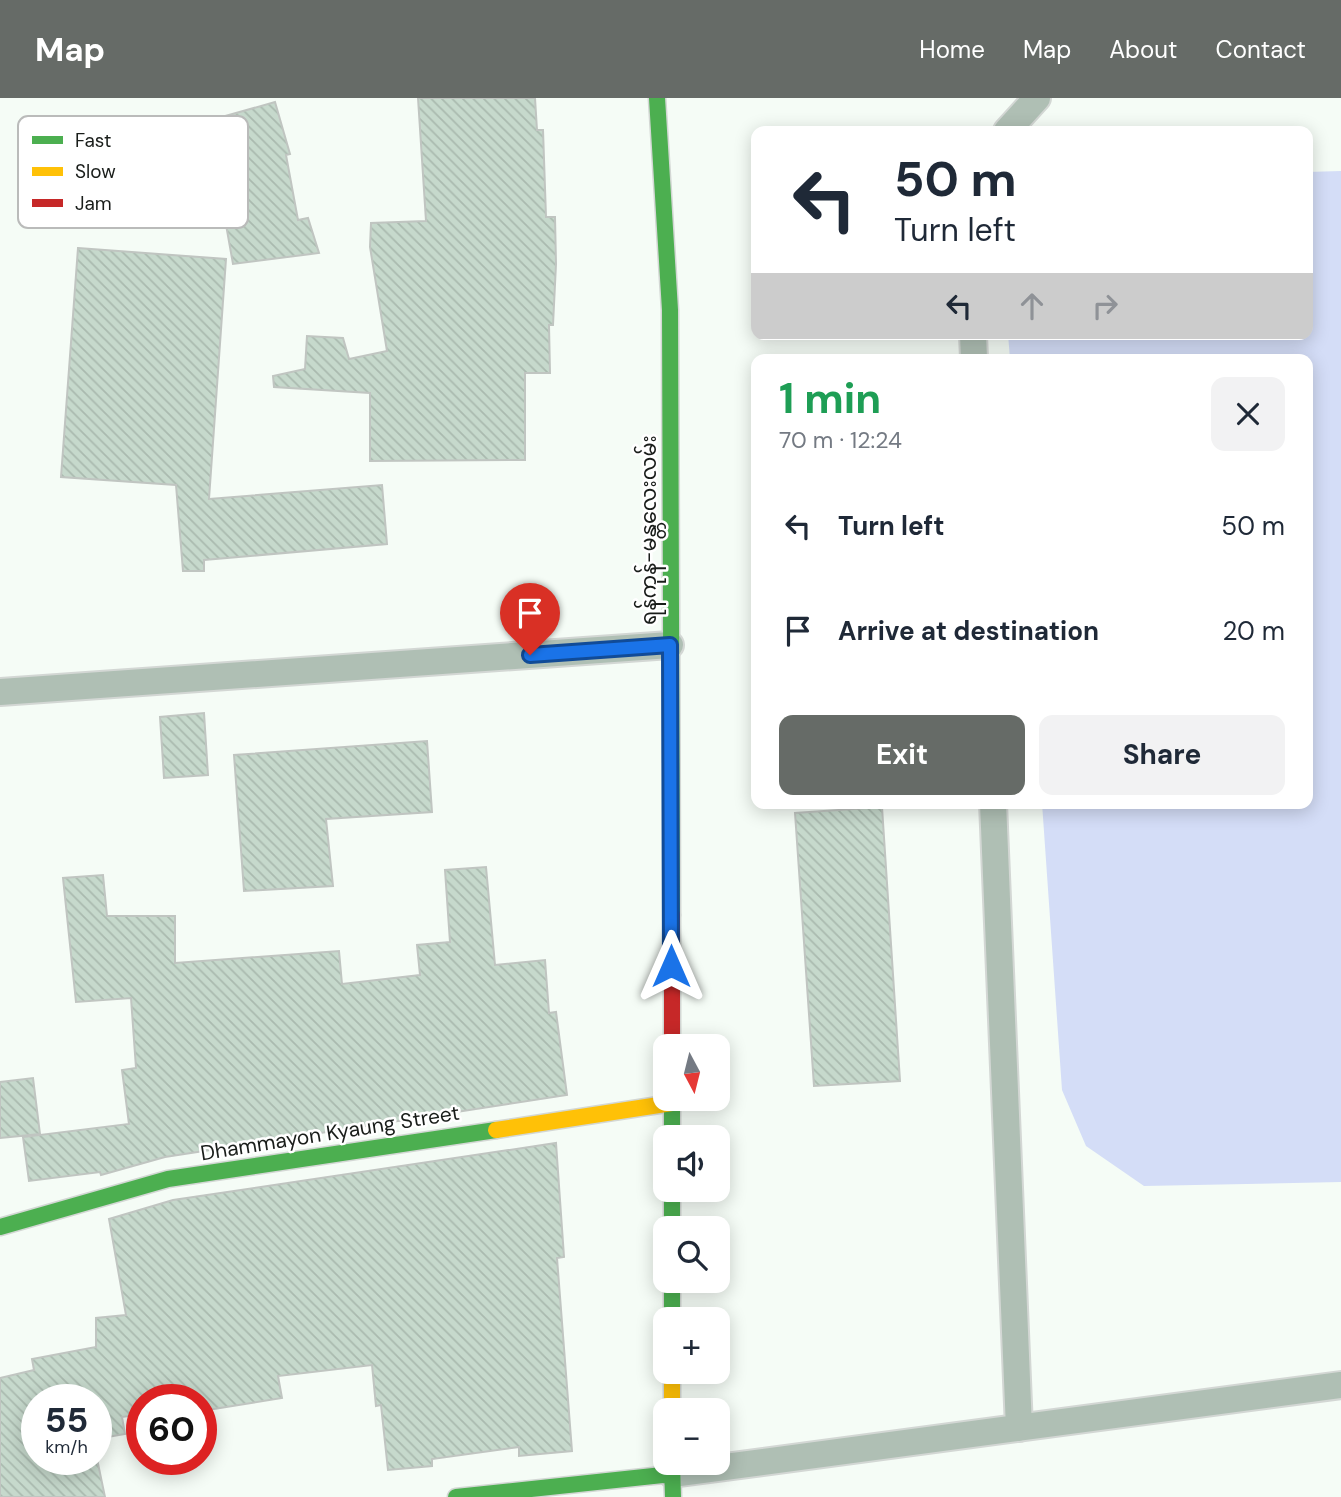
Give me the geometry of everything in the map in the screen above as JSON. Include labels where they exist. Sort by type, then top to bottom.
[{"type":"main road","name":"ရန်ကုန်-မန္တလေးလမ်း","points":[[657,98],[670,310],[671,1034]]},
{"type":"main road","name":"Dhammayon Kyaung Street","points":[[0,1227],[168,1179],[653,1104]]},
{"type":"main road","points":[[456,1497],[672,1478]]},
{"type":"lane","points":[[1012,126],[1037,98]]},
{"type":"lane","points":[[0,692],[670,645]]},
{"type":"lane","points":[[993,809],[1018,1428]]},
{"type":"lane","points":[[672,1478],[1341,1385]]},
{"type":"shaded area","points":[[1341,171],[1341,1182],[1144,1186],[1086,1146],[1062,1090],[1042,809],[1313,809],[1313,354],[1010,354],[1008,340],[1313,340],[1313,172]]},
{"type":"building","points":[[418,98],[535,98],[537,130],[543,130],[546,217],[555,217],[556,264],[553,325],[549,325],[550,373],[525,373],[525,460],[370,461],[370,393],[274,387],[273,376],[305,369],[307,336],[343,338],[349,359],[387,351],[370,247],[371,223],[426,221]]},
{"type":"building","points":[[275,102],[290,154],[286,155],[298,220],[308,218],[319,253],[233,264],[227,228],[248,228],[248,116],[225,116]]},
{"type":"building","points":[[78,248],[226,259],[209,499],[382,485],[387,544],[204,560],[204,571],[183,571],[176,485],[61,477]]},
{"type":"building","points":[[204,713],[208,775],[164,778],[160,717]]},
{"type":"building","points":[[427,741],[432,812],[326,819],[333,886],[244,891],[234,755]]},
{"type":"building","points":[[882,809],[900,1081],[814,1086],[795,813]]},
{"type":"building","points":[[486,867],[495,965],[545,960],[549,1013],[556,1012],[567,1095],[165,1157],[101,1175],[100,1172],[29,1181],[23,1137],[129,1124],[122,1070],[136,1068],[131,998],[76,1002],[63,878],[103,875],[107,916],[175,916],[175,963],[339,951],[342,984],[420,975],[417,945],[450,942],[445,870]]},
{"type":"building","points":[[33,1078],[40,1134],[0,1138],[0,1082]]},
{"type":"building","points":[[556,1143],[564,1257],[557,1258],[572,1451],[519,1456],[519,1447],[432,1459],[432,1466],[388,1470],[381,1405],[376,1406],[372,1365],[278,1376],[282,1398],[217,1408],[217,1384],[126,1384],[126,1416],[122,1417],[125,1434],[112,1436],[112,1384],[21,1384],[21,1475],[100,1475],[105,1497],[0,1497],[0,1378],[34,1370],[32,1359],[96,1347],[96,1318],[126,1315],[109,1219],[173,1200]]},
{"type":"traffic: fast","points":[[657,98],[670,310],[672,915]]},
{"type":"traffic: fast","points":[[672,1111],[672,1125]]},
{"type":"traffic: fast","points":[[0,1227],[168,1179],[496,1130]]},
{"type":"traffic: fast","points":[[672,1202],[672,1216]]},
{"type":"traffic: fast","points":[[672,1293],[672,1307]]},
{"type":"traffic: fast","points":[[456,1497],[663,1475]]},
{"type":"traffic: fast","points":[[672,1475],[673,1497]]},
{"type":"traffic: slow","points":[[496,1130],[653,1106]]},
{"type":"traffic: slow","points":[[672,1384],[672,1398]]},
{"type":"traffic: jam","points":[[672,915],[672,1034]]},
{"type":"route","points":[[530,655],[670,645],[671,966]]}]
